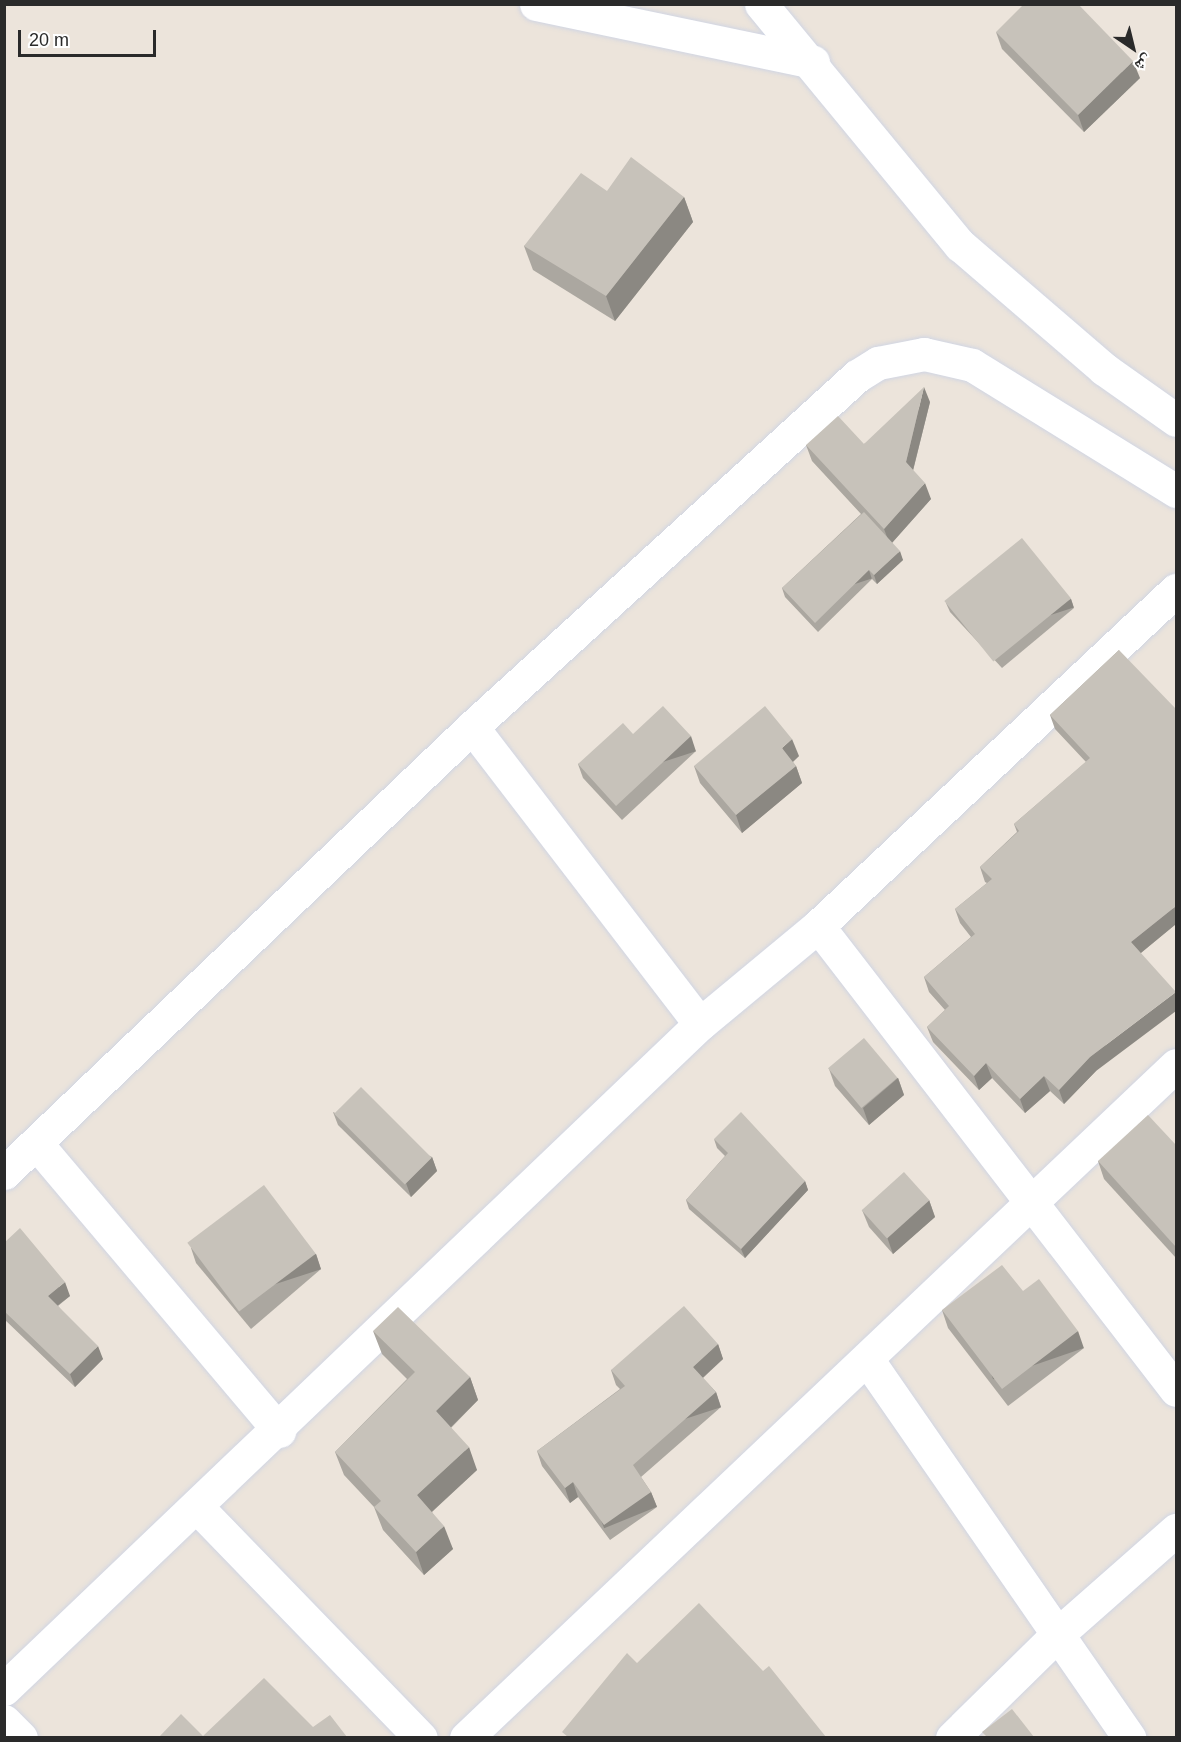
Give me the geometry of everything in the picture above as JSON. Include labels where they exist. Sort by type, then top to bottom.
[{"type":"street","points":[[536,4],[813,62]]},
{"type":"street","points":[[761,4],[813,62],[960,245],[1104,369],[1176,420]]},
{"type":"street","points":[[4,1173],[472,727],[857,376],[878,363],[924,354],[972,364],[1176,491]]},
{"type":"street","points":[[4,1689],[196,1506],[279,1431],[700,1024],[818,926],[1176,590]]},
{"type":"street","points":[[472,727],[700,1024]]},
{"type":"street","points":[[818,926],[1030,1204],[1176,1390]]},
{"type":"street","points":[[466,1737],[1176,1065]]},
{"type":"street","points":[[36,1143],[279,1431]]},
{"type":"street","points":[[867,1359],[1129,1737]]},
{"type":"street","points":[[196,1506],[421,1737]]},
{"type":"street","points":[[952,1737],[1059,1633],[1176,1530]]},
{"type":"street","points":[[4,1721],[21,1737]]},
{"type":"building","points":[[1024,4],[1078,4],[1133,61],[1078,115],[996,32]]},
{"type":"building","points":[[631,157],[684,197],[606,296],[524,246],[581,173],[607,191]]},
{"type":"building","points":[[924,387],[906,462],[925,483],[884,529],[806,445],[838,416],[864,444]]},
{"type":"building","points":[[864,512],[900,551],[874,575],[869,570],[815,623],[782,588]]},
{"type":"building","points":[[1022,538],[1071,599],[993,662],[944,601]]},
{"type":"building","points":[[1119,650],[1176,709],[1176,906],[1131,942],[1176,992],[1090,1057],[1059,1090],[1044,1076],[1020,1099],[986,1063],[974,1076],[927,1027],[949,1006],[924,977],[975,934],[955,909],[992,879],[980,867],[1019,831],[1014,824],[1090,758],[1050,715]]},
{"type":"building","points":[[663,706],[691,736],[616,806],[578,764],[623,723],[633,734]]},
{"type":"building","points":[[765,706],[792,739],[782,748],[796,766],[736,815],[694,766]]},
{"type":"building","points":[[864,1038],[897,1078],[861,1108],[828,1068]]},
{"type":"building","points":[[361,1087],[432,1158],[405,1185],[334,1114]]},
{"type":"building","points":[[741,1112],[805,1181],[741,1249],[686,1200],[728,1153],[714,1139]]},
{"type":"building","points":[[1148,1115],[1176,1145],[1176,1247],[1098,1161]]},
{"type":"building","points":[[904,1172],[929,1200],[887,1238],[862,1210]]},
{"type":"building","points":[[264,1185],[316,1254],[239,1311],[187,1243]]},
{"type":"building","points":[[20,1228],[65,1282],[48,1296],[98,1346],[70,1374],[4,1311],[4,1243]]},
{"type":"building","points":[[1002,1265],[1023,1291],[1039,1279],[1078,1331],[1002,1389],[942,1310]]},
{"type":"building","points":[[684,1306],[718,1344],[693,1367],[716,1392],[633,1465],[651,1492],[604,1525],[573,1482],[565,1488],[537,1451],[625,1386],[611,1370]]},
{"type":"building","points":[[398,1307],[470,1377],[436,1411],[469,1447],[417,1495],[444,1526],[416,1552],[374,1507],[381,1501],[335,1452],[415,1372],[373,1331]]},
{"type":"building","points":[[699,1603],[763,1671],[769,1666],[826,1737],[568,1737],[562,1732],[627,1653],[637,1663]]},
{"type":"building","points":[[264,1678],[313,1727],[330,1715],[347,1737],[159,1737],[181,1714],[203,1736]]},
{"type":"building","points":[[1012,1709],[1034,1737],[987,1737],[982,1732]]}]
